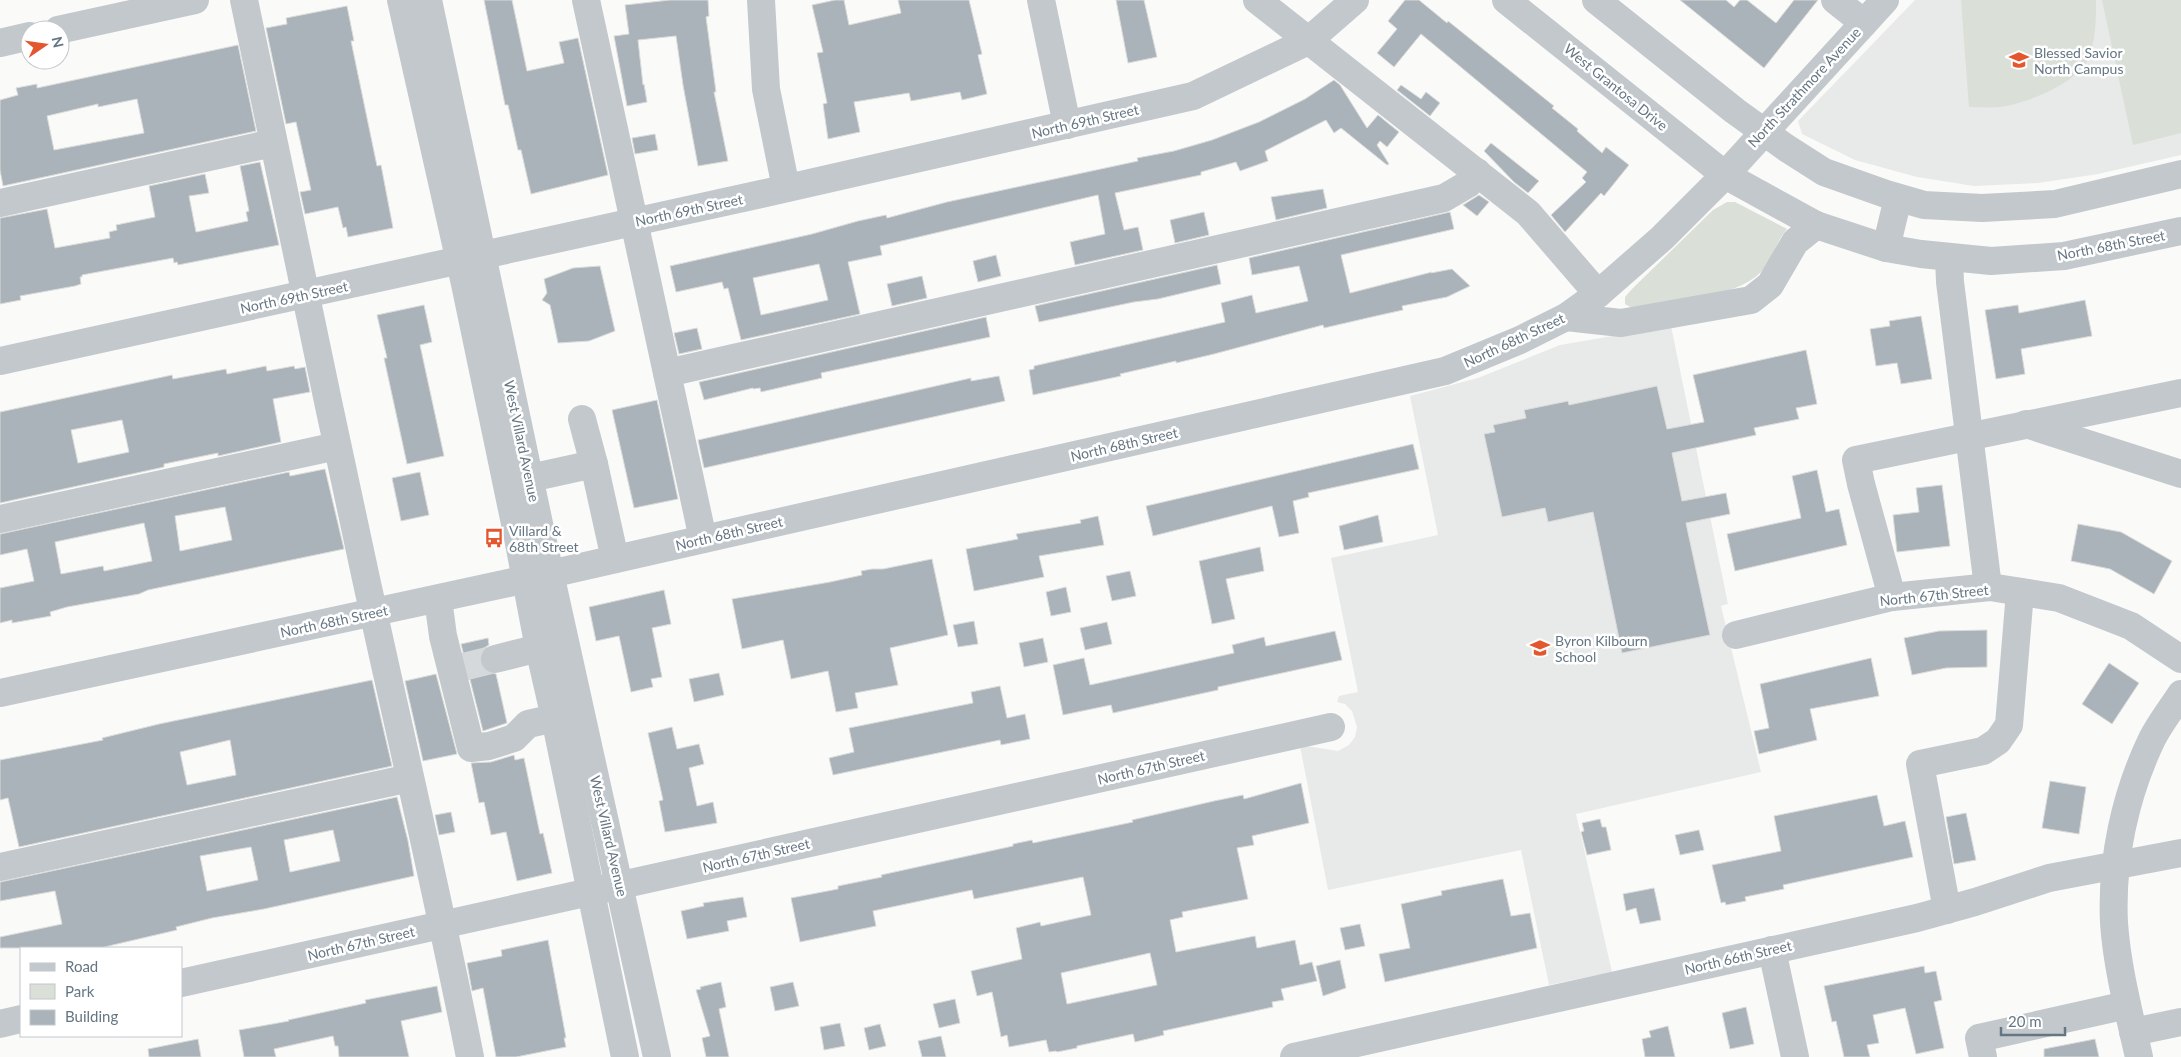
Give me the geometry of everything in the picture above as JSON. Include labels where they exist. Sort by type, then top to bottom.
[{"type":"street","points":[[70,27],[195,0]]},
{"type":"street","points":[[244,0],[304,294],[373,613],[444,925],[470,1057]]},
{"type":"street","name":"West Villard Avenue","points":[[401,0],[530,478],[538,576],[539,648],[626,1057]]},
{"type":"street","name":"West Villard Avenue","points":[[428,0],[471,258],[538,576],[620,886],[657,1057]]},
{"type":"street","points":[[586,0],[703,539]]},
{"type":"street","points":[[760,0],[766,89],[786,188]]},
{"type":"street","points":[[1042,0],[1067,125]]},
{"type":"street","points":[[1257,0],[1528,213],[1598,294]]},
{"type":"street","name":"North 69th Street","points":[[0,361],[634,222],[1193,96],[1308,41],[1355,0]]},
{"type":"street","name":"West Grantosa Drive","points":[[1506,0],[1725,175]]},
{"type":"street","points":[[1596,0],[1763,132],[1824,172],[1898,198],[1924,205],[1982,208],[2055,204],[2181,174]]},
{"type":"street","points":[[1836,0],[1864,22]]},
{"type":"street","name":"North Strathmore Avenue","points":[[1725,175],[1885,0]]},
{"type":"street","points":[[0,43],[20,38]]},
{"type":"street","points":[[0,204],[273,143]]},
{"type":"street","points":[[666,373],[1444,198],[1468,184],[1476,172]]},
{"type":"street","name":"North 68th Street","points":[[0,693],[438,599],[1445,371],[1520,340],[1566,317],[1598,294],[1662,238],[1725,175],[1816,225],[1886,248],[1949,258],[1991,261],[2064,256],[2181,231]]},
{"type":"street","points":[[1886,248],[1898,198]]},
{"type":"street","points":[[1566,317],[1621,323],[1751,300],[1770,284],[1795,242],[1816,225]]},
{"type":"street","points":[[1949,258],[1950,282],[1988,587]]},
{"type":"street","points":[[1892,597],[1856,460],[1969,435],[2181,393]]},
{"type":"street","points":[[582,419],[615,559]]},
{"type":"street","points":[[2024,424],[2181,474]]},
{"type":"street","points":[[0,519],[337,446]]},
{"type":"street","points":[[530,478],[594,464]]},
{"type":"street","name":"North 67th Street","points":[[1736,635],[1892,597],[1988,587],[2059,598],[2131,626],[2181,659]]},
{"type":"street","points":[[1947,910],[1920,764],[1983,751],[1998,741],[2009,725],[2020,592]]},
{"type":"street","points":[[438,599],[443,636],[458,669],[471,748],[489,746],[514,738],[528,724],[555,718]]},
{"type":"street","points":[[495,660],[539,648]]},
{"type":"street","points":[[2181,694],[2153,736],[2138,771],[2125,810],[2114,893],[2114,924],[2127,1005],[2136,1045],[2181,1022]]},
{"type":"street","name":"North 67th Street","points":[[182,983],[1331,727]]},
{"type":"street","points":[[0,868],[410,778]]},
{"type":"street","name":"North 66th Street","points":[[1294,1057],[1947,910],[2048,878],[2181,853]]},
{"type":"street","points":[[1772,950],[1794,1057]]},
{"type":"street","points":[[1983,1057],[1979,1038],[2127,1005]]},
{"type":"street","points":[[0,1024],[20,1019]]},
{"type":"shaded area","name":"Blessed Savior North Campus","points":[[1915,0],[2181,0],[2181,155],[2098,174],[2038,183],[1974,186],[1917,177],[1855,160],[1802,134],[1798,121]]},
{"type":"shaded area","name":"Byron Kilbourn School","points":[[1671,326],[1728,604],[1721,606],[1761,772],[1576,814],[1612,972],[1549,985],[1521,850],[1328,890],[1300,746],[1338,751],[1349,745],[1355,737],[1357,727],[1352,711],[1345,704],[1337,702],[1339,696],[1358,692],[1331,558],[1438,535],[1410,396],[1478,378],[1560,345]]},
{"type":"green space","points":[[1961,0],[2096,0],[2094,38],[2087,61],[2072,77],[2048,92],[2022,102],[2000,107],[1969,107]]},
{"type":"green space","points":[[2102,0],[2181,0],[2181,133],[2133,145]]},
{"type":"green space","points":[[1727,202],[1735,202],[1787,229],[1761,272],[1735,288],[1701,297],[1632,308],[1625,304],[1625,297],[1632,289],[1713,210]]},
{"type":"building","points":[[484,0],[512,0],[527,71],[564,63],[559,42],[578,38],[608,175],[531,194],[521,150],[518,150],[508,105],[505,105]]},
{"type":"building","points":[[670,0],[708,0],[709,16],[706,17],[716,92],[714,92],[728,161],[698,166],[676,36],[638,40],[643,85],[647,102],[627,106],[614,36],[629,34],[625,5]]},
{"type":"building","points":[[844,0],[849,25],[901,13],[898,0],[969,0],[982,54],[978,55],[987,94],[962,100],[960,92],[911,101],[909,93],[854,102],[860,132],[828,139],[823,104],[827,103],[817,53],[823,52],[812,5]]},
{"type":"building","points":[[1116,0],[1144,0],[1157,57],[1128,63]]},
{"type":"building","points":[[1405,0],[1419,0],[1447,23],[1448,21],[1554,106],[1552,108],[1578,129],[1577,131],[1602,153],[1606,147],[1629,165],[1604,196],[1601,193],[1565,232],[1551,215],[1586,182],[1582,178],[1587,172],[1421,34],[1394,67],[1377,53],[1397,29],[1388,21]]},
{"type":"building","points":[[1680,0],[1726,0],[1734,7],[1740,0],[1747,0],[1776,23],[1794,0],[1818,0],[1764,68]]},
{"type":"building","points":[[347,6],[354,41],[351,41],[377,166],[381,165],[393,228],[348,237],[346,227],[343,228],[338,207],[305,214],[300,192],[311,190],[296,122],[286,124],[266,28],[287,24],[286,18]]},
{"type":"building","points":[[238,45],[256,131],[3,186],[0,170],[0,100],[18,95],[16,88],[37,84],[37,88]],"holes":[[[137,99],[144,133],[54,150],[47,116],[98,104],[98,107]]]},
{"type":"building","points":[[1334,80],[1340,85],[1367,128],[1378,115],[1399,132],[1387,147],[1380,141],[1377,145],[1389,164],[1387,165],[1341,128],[1334,133],[1326,120],[1265,151],[1268,161],[1240,171],[1236,162],[1201,172],[1201,175],[1115,193],[1124,230],[1138,227],[1143,250],[1075,265],[1070,242],[1105,234],[1098,195],[880,246],[882,255],[848,262],[860,314],[741,340],[728,288],[724,289],[722,282],[676,292],[670,266],[812,234],[858,221],[886,215],[887,218],[947,202],[1138,161],[1137,158],[1174,151],[1212,140],[1259,122],[1305,99]],"holes":[[[819,264],[828,300],[761,315],[753,278]]]},
{"type":"building","points":[[1401,85],[1421,99],[1426,92],[1440,103],[1430,116],[1397,90]]},
{"type":"building","points":[[655,134],[658,150],[635,154],[632,138]]},
{"type":"building","points":[[1491,143],[1539,181],[1528,193],[1514,182],[1484,151]]},
{"type":"building","points":[[260,162],[279,245],[178,265],[177,262],[174,263],[173,258],[82,275],[80,277],[81,284],[20,296],[21,300],[0,304],[0,218],[47,209],[55,248],[110,238],[109,232],[117,230],[116,225],[155,217],[149,186],[205,174],[209,193],[189,196],[196,232],[248,221],[246,212],[249,211],[240,166]]},
{"type":"building","points":[[1323,189],[1327,208],[1276,220],[1271,197]]},
{"type":"building","points":[[1479,195],[1489,202],[1477,216],[1463,205]]},
{"type":"building","points":[[1204,212],[1209,235],[1175,243],[1170,220]]},
{"type":"building","points":[[1450,212],[1454,229],[1341,255],[1350,293],[1432,272],[1452,269],[1470,286],[1447,297],[1402,306],[1403,310],[1324,328],[1323,325],[1214,354],[1176,363],[1176,361],[1120,374],[1121,376],[1033,395],[1029,370],[1034,369],[1034,366],[1225,322],[1221,303],[1252,295],[1256,313],[1308,301],[1299,266],[1252,275],[1249,258]]},
{"type":"building","points":[[996,255],[1001,276],[978,282],[973,261]]},
{"type":"building","points":[[1217,265],[1221,284],[1158,299],[1134,302],[1039,322],[1035,306]]},
{"type":"building","points":[[600,266],[615,331],[589,341],[558,343],[550,305],[542,300],[547,293],[544,279],[573,268]]},
{"type":"building","points":[[922,276],[927,298],[892,306],[887,284]]},
{"type":"building","points":[[2085,300],[2092,336],[2021,349],[2025,374],[1996,379],[1985,310],[2018,305],[2019,313]]},
{"type":"building","points":[[424,305],[432,342],[420,345],[444,456],[407,464],[384,358],[387,358],[377,315]]},
{"type":"building","points":[[1921,316],[1932,379],[1901,384],[1897,363],[1876,366],[1870,329],[1890,326],[1889,321]]},
{"type":"building","points":[[986,317],[990,337],[821,373],[822,378],[761,392],[760,388],[753,388],[704,400],[699,382]]},
{"type":"building","points":[[697,328],[702,349],[679,354],[674,333]]},
{"type":"building","points":[[1806,350],[1817,404],[1796,408],[1799,419],[1754,428],[1756,435],[1672,453],[1682,501],[1726,493],[1730,514],[1686,523],[1710,635],[1622,653],[1593,512],[1548,522],[1545,508],[1502,517],[1484,434],[1495,432],[1493,425],[1526,418],[1524,410],[1568,401],[1569,405],[1657,386],[1667,429],[1704,422],[1693,375]]},
{"type":"building","points":[[266,366],[267,371],[294,366],[295,369],[305,367],[310,392],[273,399],[281,442],[218,456],[218,453],[164,464],[164,467],[0,503],[0,412],[172,375],[173,379],[226,369],[227,374]],"holes":[[[122,420],[129,452],[78,463],[71,430]]]},
{"type":"building","points":[[999,376],[1005,401],[704,468],[698,440],[971,378],[971,381]]},
{"type":"building","points":[[657,400],[678,499],[634,508],[612,410]]},
{"type":"building","points":[[1413,444],[1419,469],[1308,493],[1309,497],[1293,501],[1299,533],[1279,537],[1272,506],[1153,536],[1146,506]]},
{"type":"building","points":[[325,469],[344,549],[148,590],[139,594],[67,607],[50,612],[51,616],[12,623],[12,620],[0,623],[0,588],[34,581],[27,549],[0,555],[0,534],[289,472],[290,476]],"holes":[[[225,507],[232,540],[180,551],[175,516]],[[144,523],[152,561],[104,571],[103,566],[61,574],[55,542]]]},
{"type":"building","points":[[1817,470],[1826,512],[1839,509],[1847,545],[1735,571],[1727,534],[1801,518],[1792,476]]},
{"type":"building","points":[[420,472],[429,515],[401,521],[392,478]]},
{"type":"building","points":[[1942,485],[1950,546],[1897,552],[1893,515],[1919,512],[1916,488]]},
{"type":"building","points":[[1378,515],[1383,542],[1344,550],[1339,526]]},
{"type":"building","points":[[1098,516],[1104,545],[1039,556],[1044,577],[974,591],[966,549],[1018,539],[1016,534],[1081,523],[1080,520]]},
{"type":"building","points":[[2078,524],[2121,532],[2172,561],[2154,594],[2110,569],[2071,561]]},
{"type":"building","points":[[1260,547],[1264,571],[1226,579],[1235,619],[1212,624],[1199,561]]},
{"type":"building","points":[[932,559],[948,635],[890,648],[898,685],[855,693],[858,708],[836,712],[828,671],[791,679],[783,640],[742,649],[732,599],[830,582],[862,575],[861,571],[883,569]]},
{"type":"building","points":[[1130,571],[1136,596],[1112,601],[1106,576]]},
{"type":"building","points":[[1066,587],[1071,612],[1051,616],[1046,592]]},
{"type":"building","points":[[664,590],[671,624],[652,628],[662,677],[651,679],[653,687],[631,692],[619,636],[596,641],[589,607]]},
{"type":"building","points":[[974,621],[978,644],[958,647],[953,625]]},
{"type":"building","points":[[1107,622],[1112,644],[1085,650],[1080,628]]},
{"type":"building","points":[[1987,630],[1987,667],[1946,668],[1912,675],[1904,638],[1939,631]]},
{"type":"building","points":[[1335,631],[1342,660],[1218,687],[1218,690],[1113,713],[1111,705],[1063,715],[1053,665],[1084,658],[1090,685],[1234,653],[1232,645],[1264,637],[1266,646]]},
{"type":"building","points":[[488,638],[489,645],[480,654],[480,662],[484,670],[496,674],[507,723],[483,731],[461,644]]},
{"type":"building","points":[[1043,638],[1048,662],[1024,667],[1019,643]]},
{"type":"building","points":[[1871,658],[1879,696],[1810,709],[1817,740],[1759,754],[1754,731],[1769,728],[1760,684]]},
{"type":"building","points":[[2109,663],[2139,683],[2112,724],[2082,704]]},
{"type":"building","points":[[719,673],[724,695],[694,702],[689,679]]},
{"type":"building","points":[[436,674],[457,754],[423,761],[405,681]]},
{"type":"building","points":[[372,680],[392,766],[19,847],[8,798],[0,800],[0,760],[103,740],[102,738],[159,724]],"holes":[[[230,740],[236,775],[187,785],[180,752]]]},
{"type":"building","points":[[1000,686],[1007,718],[1025,714],[1030,739],[1001,745],[1000,740],[833,775],[829,758],[854,752],[849,728],[973,703],[971,692]]},
{"type":"building","points":[[672,727],[677,749],[699,744],[704,764],[689,768],[697,806],[713,802],[717,823],[665,832],[659,801],[663,800],[648,733]]},
{"type":"building","points":[[514,755],[515,760],[524,758],[540,834],[543,833],[552,873],[517,881],[506,832],[491,835],[484,802],[479,803],[471,763],[491,762]]},
{"type":"building","points":[[2050,781],[2086,787],[2079,834],[2042,828]]},
{"type":"building","points":[[1301,783],[1309,823],[1252,836],[1254,845],[1237,848],[1248,899],[1182,912],[1183,917],[1170,920],[1176,952],[1255,936],[1257,948],[1295,940],[1300,965],[1312,962],[1317,981],[1281,989],[1284,1000],[1272,1002],[1273,1007],[1163,1031],[1164,1035],[1135,1042],[1133,1034],[1057,1052],[1049,1052],[1046,1040],[1009,1047],[1007,1035],[1001,1037],[992,992],[977,996],[971,971],[1022,959],[1016,928],[1040,922],[1041,926],[1091,915],[1083,877],[974,899],[972,890],[873,911],[876,926],[800,942],[791,898],[838,889],[838,886],[1013,846],[1013,844],[1032,840],[1033,843],[1133,822],[1132,820],[1243,795],[1244,799]],"holes":[[[1150,953],[1157,985],[1067,1004],[1061,973]]]},
{"type":"building","points":[[1877,795],[1884,826],[1905,821],[1913,857],[1783,885],[1784,889],[1745,897],[1746,901],[1726,905],[1725,902],[1721,903],[1712,865],[1781,851],[1774,816]]},
{"type":"building","points":[[397,797],[414,876],[264,909],[212,918],[176,927],[177,930],[104,947],[0,948],[0,937],[62,924],[55,891],[0,901],[0,882]],"holes":[[[333,830],[340,861],[290,872],[284,840]],[[251,847],[258,880],[207,891],[200,856]]]},
{"type":"building","points":[[451,812],[455,832],[439,835],[435,815]]},
{"type":"building","points":[[1966,813],[1976,860],[1954,864],[1946,817]]},
{"type":"building","points":[[1600,819],[1602,827],[1606,827],[1611,850],[1587,855],[1581,832],[1584,831],[1582,823]]},
{"type":"building","points":[[1699,830],[1704,850],[1680,855],[1675,835]]},
{"type":"building","points":[[1503,879],[1511,916],[1530,913],[1537,948],[1385,982],[1379,954],[1410,948],[1401,904],[1442,895],[1441,891]]},
{"type":"building","points":[[1654,888],[1661,920],[1640,924],[1636,908],[1626,911],[1623,894]]},
{"type":"building","points":[[743,897],[747,917],[727,921],[729,931],[687,939],[681,911],[704,906],[703,903]]},
{"type":"building","points":[[1360,924],[1365,946],[1345,950],[1340,928]]},
{"type":"building","points":[[548,940],[566,1047],[516,1057],[496,1057],[483,988],[472,991],[467,963],[502,956],[501,950]]},
{"type":"building","points":[[1340,960],[1346,988],[1323,996],[1316,966]]},
{"type":"building","points":[[1924,966],[1925,973],[1936,971],[1942,1000],[1934,1002],[1944,1048],[1916,1054],[1905,1008],[1873,1015],[1879,1043],[1867,1045],[1870,1057],[1844,1057],[1836,1021],[1832,1022],[1824,986]]},
{"type":"building","points":[[721,982],[726,1007],[719,1009],[729,1057],[706,1057],[702,1038],[710,1036],[696,990],[701,989],[700,987]]},
{"type":"building","points":[[793,982],[799,1006],[775,1011],[770,987]]},
{"type":"building","points":[[437,986],[442,1012],[401,1021],[409,1057],[339,1057],[338,1046],[335,1046],[333,1036],[274,1049],[276,1057],[244,1057],[239,1030],[289,1021],[366,1003],[365,1000]]},
{"type":"building","points":[[955,999],[960,1023],[939,1028],[933,1004]]},
{"type":"building","points":[[1746,1007],[1754,1044],[1730,1049],[1722,1013]]},
{"type":"building","points":[[840,1023],[845,1046],[824,1050],[820,1027]]},
{"type":"building","points":[[880,1024],[886,1046],[869,1050],[864,1028]]},
{"type":"building","points":[[1668,1026],[1675,1057],[1645,1057],[1642,1039],[1651,1037],[1649,1031]]},
{"type":"building","points":[[941,1036],[946,1057],[922,1057],[918,1041]]},
{"type":"building","points":[[198,1039],[201,1057],[149,1057],[148,1049]]},
{"type":"building","points":[[2095,1039],[2099,1057],[2044,1057],[2044,1049]]},
{"type":"tunnel","points":[[463,667],[495,659]]},
{"type":"place","name":"Blessed Savior North Campus","points":[[2019,60]]},
{"type":"place","name":"Villard & 68th Street","points":[[494,538]]},
{"type":"place","name":"Byron Kilbourn School","points":[[1540,648]]}]
